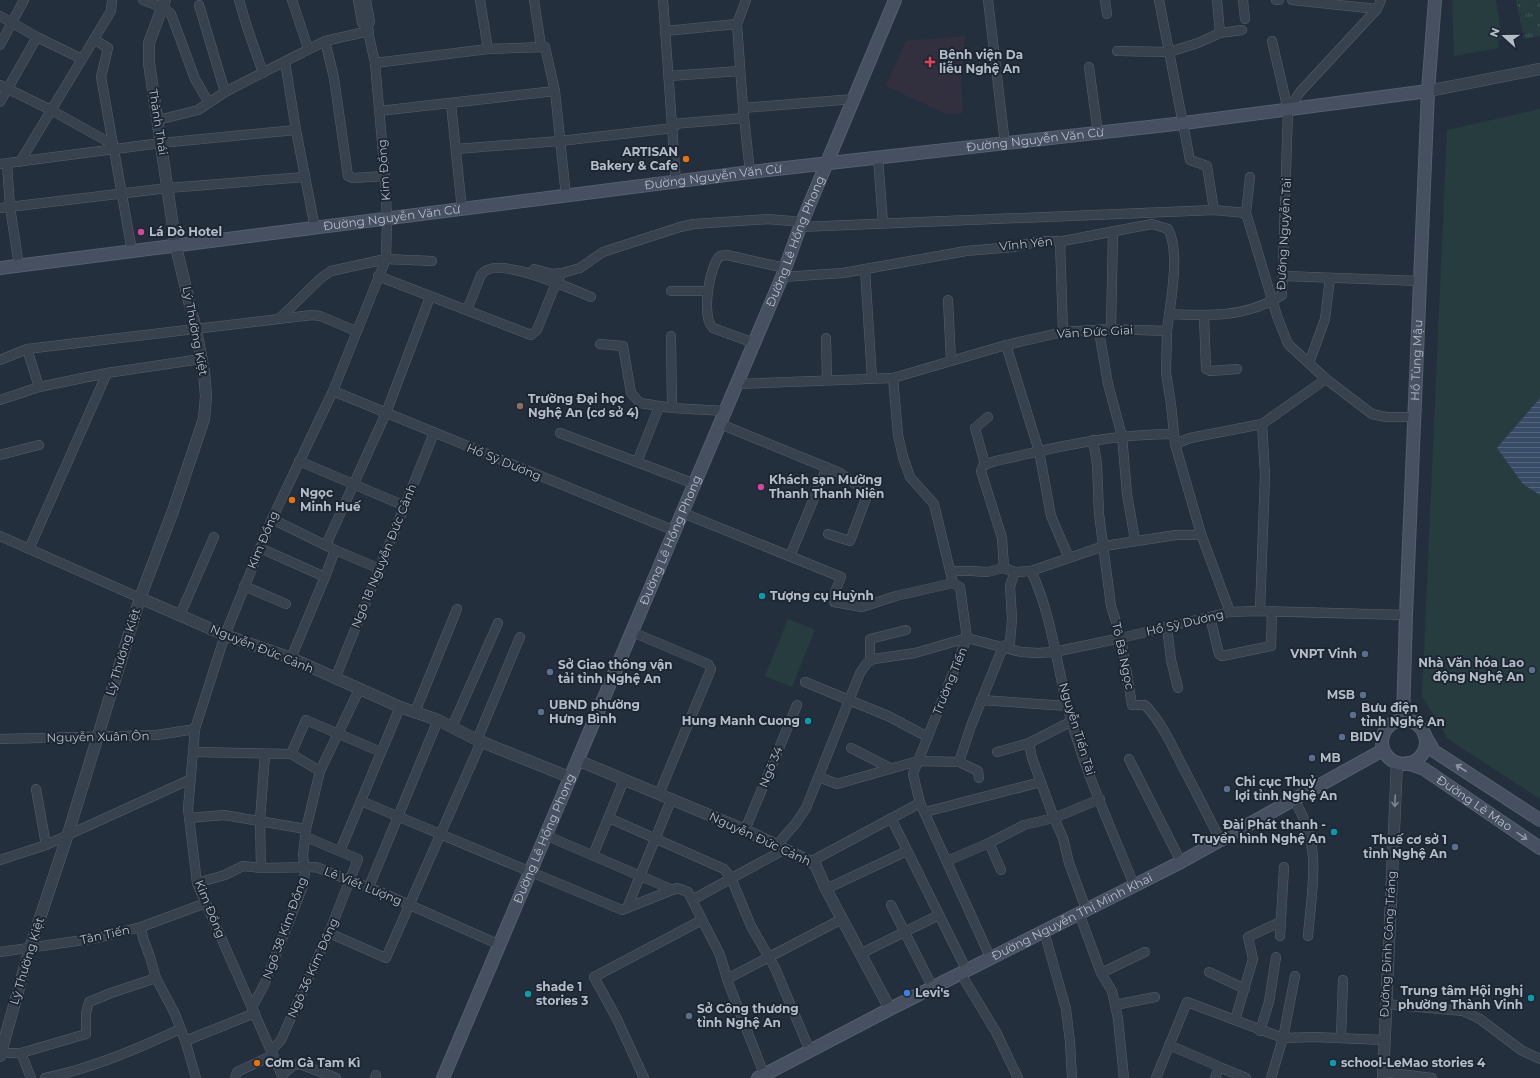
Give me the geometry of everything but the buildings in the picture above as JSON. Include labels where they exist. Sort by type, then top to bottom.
[{"type":"main road","name":"Đường Lê Hồng Phong","points":[[443,1078],[500,945],[569,777],[683,513],[784,272],[801,224],[895,0]]},
{"type":"main road","name":"Hồ Tùng Mậu","points":[[1403,720],[1428,91],[1435,0]]},
{"type":"main road","name":"Đường Nguyễn Văn Cừ","points":[[0,268],[132,251],[176,247],[750,172],[1184,123],[1428,91]]},
{"type":"main road","points":[[1403,720],[1416,724],[1424,734],[1425,745],[1422,754],[1415,760],[1402,763],[1389,758],[1383,750],[1382,740],[1386,730],[1393,723],[1403,720]]},
{"type":"main road","name":"Đường Lê Mao","points":[[1424,734],[1434,751],[1540,820]]},
{"type":"main road","name":"Đường Nguyễn Thị Minh Khai","points":[[761,1076],[890,1009],[964,973],[1134,884],[1181,862],[1383,750]]},
{"type":"main road","name":"Đường Lê Mao","points":[[1402,763],[1424,770],[1540,848]]},
{"type":"main road","points":[[1471,801],[1483,782]]},
{"type":"street","points":[[0,45],[24,0]]},
{"type":"street","points":[[144,0],[163,3],[172,14],[194,79],[209,103]]},
{"type":"street","points":[[239,0],[246,27],[263,73]]},
{"type":"street","points":[[292,0],[308,48]]},
{"type":"street","points":[[480,0],[488,49]]},
{"type":"street","points":[[534,0],[541,46]]},
{"type":"street","points":[[663,0],[676,182]]},
{"type":"street","points":[[746,0],[737,24],[743,108],[750,172]]},
{"type":"street","points":[[988,0],[1005,144]]},
{"type":"street","points":[[1105,0],[1107,14]]},
{"type":"street","points":[[1159,0],[1190,160],[1207,166],[1214,210]]},
{"type":"street","points":[[1217,0],[1220,33]]},
{"type":"street","points":[[1243,0],[1245,19]]},
{"type":"street","points":[[1292,0],[1377,9]]},
{"type":"street","points":[[1288,110],[1300,92],[1377,9],[1381,0]]},
{"type":"street","points":[[20,162],[111,11],[113,1]]},
{"type":"street","name":"Kim Đồng","points":[[283,1077],[197,883],[188,809],[195,729],[225,635],[272,519],[333,391],[378,276],[386,260],[387,219],[385,176],[375,63],[368,29],[362,23],[362,2]]},
{"type":"street","name":"Thành Thái","points":[[163,3],[149,43],[149,62],[176,247]]},
{"type":"street","points":[[199,5],[224,92]]},
{"type":"street","points":[[0,16],[37,37],[82,59]]},
{"type":"street","points":[[665,32],[737,24]]},
{"type":"street","points":[[158,120],[198,110],[224,92],[285,62],[308,48],[325,41],[368,29]]},
{"type":"street","points":[[1117,51],[1169,52],[1198,43],[1220,33],[1242,30]]},
{"type":"street","points":[[0,102],[3,87],[37,37]]},
{"type":"street","points":[[94,39],[108,48],[101,77],[112,147],[132,251]]},
{"type":"street","points":[[325,41],[334,78],[348,176],[353,178],[385,176]]},
{"type":"street","name":"Đường Nguyễn Tài","points":[[1272,42],[1288,110],[1284,276],[1282,295],[1272,301],[1288,344],[1326,379],[1372,414],[1386,417],[1414,417]]},
{"type":"street","points":[[375,63],[488,49],[541,46],[547,49],[555,92],[566,196]]},
{"type":"street","points":[[285,62],[296,130],[315,228]]},
{"type":"street","points":[[1089,67],[1098,133]]},
{"type":"street","points":[[1428,91],[1540,69]]},
{"type":"street","points":[[669,76],[740,71]]},
{"type":"street","points":[[3,87],[51,110],[112,147]]},
{"type":"street","points":[[379,111],[555,92]]},
{"type":"street","points":[[743,108],[854,99]]},
{"type":"street","points":[[451,104],[462,209]]},
{"type":"street","points":[[456,149],[560,141],[744,118]]},
{"type":"street","points":[[19,266],[4,164],[112,147],[296,130]]},
{"type":"street","points":[[878,158],[883,223]]},
{"type":"street","points":[[0,208],[168,188],[305,177]]},
{"type":"street","points":[[1169,314],[1204,316],[1227,315],[1272,301],[1246,213],[1250,177]]},
{"type":"street","points":[[534,269],[552,274],[580,268],[603,252],[680,227],[768,219],[801,224],[883,223],[1214,210],[1246,213]]},
{"type":"street","name":"Vĩnh Yên","points":[[707,291],[716,262],[722,255],[784,272],[843,273],[966,251],[1013,247],[1041,241],[1060,241],[1152,224],[1168,229],[1172,236],[1174,275],[1167,330]]},
{"type":"street","points":[[1111,329],[1114,231]]},
{"type":"street","points":[[1060,241],[1063,332]]},
{"type":"street","name":"Lý Thường Kiệt","points":[[1,1050],[30,948],[68,834],[140,598],[173,511],[204,419],[206,396],[201,358],[196,330],[176,247]]},
{"type":"street","points":[[280,318],[327,273],[336,269],[386,260],[432,261]]},
{"type":"street","points":[[865,269],[872,378]]},
{"type":"street","points":[[467,310],[481,275],[486,270],[522,270],[591,297]]},
{"type":"street","points":[[378,276],[531,335],[537,330],[556,283],[562,273]]},
{"type":"street","points":[[1284,276],[1420,281]]},
{"type":"street","points":[[1309,363],[1324,319],[1330,278]]},
{"type":"street","points":[[671,291],[707,291],[711,326],[754,343]]},
{"type":"street","points":[[326,545],[386,413],[430,297]]},
{"type":"street","points":[[948,300],[950,361]]},
{"type":"street","points":[[0,360],[27,349],[196,330],[280,318],[317,315],[356,332]]},
{"type":"street","points":[[1204,316],[1206,369],[1210,371],[1237,369]]},
{"type":"street","name":"Văn Đức Giai","points":[[737,384],[893,378],[1006,345],[1063,332],[1099,331],[1111,329],[1167,330]]},
{"type":"street","points":[[1167,330],[1166,373],[1175,444],[1201,535],[1230,612]]},
{"type":"street","points":[[1099,331],[1108,384],[1122,436],[1127,494],[1135,540]]},
{"type":"street","points":[[671,336],[672,408]]},
{"type":"street","points":[[826,338],[827,380]]},
{"type":"street","points":[[600,344],[623,346],[632,395],[640,403],[659,407],[725,412]]},
{"type":"street","points":[[1006,345],[1039,451],[1051,516],[1069,558]]},
{"type":"street","points":[[27,349],[39,387]]},
{"type":"street","points":[[0,400],[39,387],[107,373],[201,358]]},
{"type":"street","points":[[29,549],[107,373]]},
{"type":"street","name":"Trường Tiến","points":[[893,378],[898,435],[903,457],[910,477],[934,504],[953,583],[960,587],[967,638],[913,774],[920,803],[991,959]]},
{"type":"street","points":[[1175,444],[1190,438],[1262,424],[1326,379]]},
{"type":"street","name":"Hồ Sỹ Dương","points":[[333,391],[675,531]]},
{"type":"street","points":[[637,462],[659,407]]},
{"type":"street","points":[[988,417],[976,426],[975,429],[985,464],[981,471],[1002,538],[1004,568]]},
{"type":"street","points":[[720,424],[827,468],[848,478],[868,493],[850,541],[828,534]]},
{"type":"street","points":[[1260,611],[1265,475],[1262,424]]},
{"type":"street","name":"Ngõ 18 Nguyễn Đức Cảnh","points":[[335,679],[434,433]]},
{"type":"street","points":[[560,433],[694,484]]},
{"type":"street","points":[[985,464],[1093,440],[1122,436],[1173,434]]},
{"type":"street","name":"Tô Bá Ngọc","points":[[1093,440],[1097,464],[1098,514],[1104,546],[1111,606],[1121,638],[1132,705],[1145,705],[1154,714],[1199,795],[1220,840]]},
{"type":"street","points":[[0,455],[39,445]]},
{"type":"street","points":[[299,462],[405,506]]},
{"type":"street","points":[[790,556],[827,468]]},
{"type":"street","points":[[683,513],[841,577],[833,597],[834,602],[862,607],[896,596],[953,583]]},
{"type":"street","points":[[272,519],[335,550],[380,568]]},
{"type":"street","points":[[950,571],[987,572],[1004,568],[1015,572],[1031,570],[1104,546],[1135,540],[1176,535],[1201,535]]},
{"type":"street","name":"Nguyễn Đức Cảnh","points":[[0,536],[225,635],[291,658],[359,690],[400,707],[438,720],[479,741],[569,777]]},
{"type":"street","points":[[180,615],[214,537]]},
{"type":"street","points":[[260,548],[325,577]]},
{"type":"street","points":[[291,658],[335,550]]},
{"type":"street","name":"Nguyễn Tiến Tài","points":[[1031,570],[1046,613],[1054,652],[1072,721],[1100,799],[1134,884]]},
{"type":"street","points":[[959,762],[981,700],[1003,647],[1010,642],[1012,619],[1010,586],[1015,572]]},
{"type":"street","points":[[244,586],[286,604]]},
{"type":"street","points":[[415,712],[457,609]]},
{"type":"street","points":[[1210,617],[1219,654],[1222,656],[1271,646],[1272,611]]},
{"type":"street","name":"Hồ Sỹ Dương","points":[[967,638],[1021,652],[1054,652],[1230,612],[1272,611],[1406,615]]},
{"type":"street","points":[[452,727],[498,623]]},
{"type":"street","points":[[1167,627],[1171,660],[1178,688]]},
{"type":"street","points":[[692,900],[781,847],[802,816],[862,670],[870,660],[870,639],[906,630]]},
{"type":"street","points":[[632,632],[708,664],[711,669],[659,794]]},
{"type":"street","points":[[329,933],[386,958],[441,835],[520,637]]},
{"type":"street","points":[[870,660],[915,653],[967,638]]},
{"type":"street","points":[[804,682],[888,716],[928,737]]},
{"type":"street","name":"Ngõ 38 Kim Đồng","points":[[253,1010],[264,986],[303,886],[305,867],[303,855],[306,833],[320,771],[359,690]]},
{"type":"street","points":[[981,700],[1068,706]]},
{"type":"street","name":"Ngõ 34","points":[[745,830],[797,705]]},
{"type":"street","points":[[189,818],[224,815],[260,820],[306,833],[340,851],[400,707]]},
{"type":"street","points":[[291,754],[306,720],[381,752]]},
{"type":"street","points":[[368,889],[438,720]]},
{"type":"street","points":[[997,752],[1029,743],[1072,721]]},
{"type":"street","name":"Nguyễn Xuân Ôn","points":[[0,739],[157,735],[195,729]]},
{"type":"street","points":[[1029,743],[1041,782],[1063,838],[1101,973],[1112,991],[1118,1019],[1124,1078]]},
{"type":"street","points":[[851,748],[890,768]]},
{"type":"street","points":[[193,752],[291,754],[320,771]]},
{"type":"street","points":[[261,868],[260,820],[265,754]]},
{"type":"street","points":[[1128,759],[1181,862]]},
{"type":"street","name":"Nguyễn Đức Cảnh","points":[[577,760],[745,830],[815,864],[826,889],[890,1009]]},
{"type":"street","points":[[819,777],[837,784],[918,761],[959,762],[978,771],[979,778]]},
{"type":"street","name":"Đường Đinh Công Tráng","points":[[1383,1075],[1385,1004],[1402,763]]},
{"type":"street","points":[[0,860],[46,845],[191,779]]},
{"type":"street","points":[[593,855],[624,780]]},
{"type":"street","points":[[925,812],[1041,782]]},
{"type":"street","points":[[36,789],[46,845]]},
{"type":"street","points":[[947,861],[989,843],[1024,825],[1054,818],[1100,799]]},
{"type":"street","points":[[627,908],[671,800]]},
{"type":"street","points":[[1294,800],[1307,824],[1314,854],[1308,936]]},
{"type":"street","points":[[361,801],[622,910],[677,888],[688,892],[720,955],[727,980],[761,1076]]},
{"type":"street","points":[[810,862],[920,803]]},
{"type":"street","points":[[609,818],[724,869],[731,878],[752,926],[794,1010],[810,1051]]},
{"type":"street","points":[[891,818],[939,915],[964,973],[996,1032],[1018,1078]]},
{"type":"street","points":[[545,836],[673,890]]},
{"type":"street","points":[[989,843],[1001,870]]},
{"type":"street","name":"Ngõ 36 Kim Đồng","points":[[272,1053],[280,1040],[329,933],[358,859],[340,851]]},
{"type":"street","points":[[826,889],[907,851]]},
{"type":"street","name":"Lê Viết Lượng","points":[[197,883],[225,875],[243,866],[261,868],[316,867],[500,945]]},
{"type":"street","points":[[1280,936],[1284,867]]},
{"type":"street","name":"Tân Tiến","points":[[0,952],[97,938],[141,927],[206,903]]},
{"type":"street","points":[[891,905],[933,988]]},
{"type":"street","points":[[860,954],[939,915]]},
{"type":"street","points":[[727,980],[842,918]]},
{"type":"street","points":[[644,1078],[617,1019],[594,977],[702,920]]},
{"type":"street","points":[[1235,1020],[1253,960],[1248,937],[1280,922]]},
{"type":"street","points":[[141,927],[156,978],[185,1041],[196,1078]]},
{"type":"street","points":[[1044,931],[1066,1009],[1072,1078]]},
{"type":"street","points":[[1101,973],[1145,952]]},
{"type":"street","points":[[1260,1031],[1269,1002],[1276,957]]},
{"type":"street","points":[[1209,972],[1245,989]]},
{"type":"street","points":[[1271,1078],[1283,1038],[1295,976]]},
{"type":"street","points":[[1,1050],[21,1053],[86,1034],[86,1013],[89,1002],[110,993],[156,978]]},
{"type":"street","points":[[1341,1038],[1343,980]]},
{"type":"street","points":[[1115,1005],[1155,997]]},
{"type":"street","points":[[1156,1078],[1187,1002],[1260,1031],[1283,1038],[1384,1040]]},
{"type":"street","points":[[1385,1004],[1463,1011],[1480,1019],[1521,1050],[1540,1059]]},
{"type":"street","points":[[185,1041],[253,1010]]},
{"type":"street","points":[[45,1078],[91,1066],[151,1043],[180,1029]]},
{"type":"street","points":[[1169,1045],[1246,1078]]},
{"type":"street","points":[[21,1053],[31,1078]]},
{"type":"street","points":[[235,1078],[237,1072],[272,1053]]},
{"type":"street","points":[[283,1077],[294,1065],[300,1064],[336,1078]]},
{"type":"street","points":[[1215,1078],[1219,1067]]},
{"type":"street","points":[[1383,1075],[1432,1078]]},
{"type":"shaded area","name":"Bệnh viện Da liễu Nghệ An","points":[[965,36],[961,83],[963,113],[946,114],[886,86],[906,41]]},
{"type":"green space","points":[[1452,0],[1496,0],[1502,39],[1498,40],[1499,48],[1454,56]]},
{"type":"green space","points":[[1516,0],[1540,0],[1540,36],[1524,39]]},
{"type":"green space","points":[[1540,109],[1540,799],[1448,739],[1422,696],[1447,130]]},
{"type":"green space","points":[[788,619],[815,630],[792,687],[765,676]]},
{"type":"water","points":[[1540,398],[1540,495],[1523,484],[1497,448]]},
{"type":"place","name":"Bệnh viện Da liễu Nghệ An","points":[[930,62]]},
{"type":"place","name":"ARTISAN Bakery & Cafe","points":[[686,159]]},
{"type":"place","name":"Lá Dò Hotel","points":[[141,232]]},
{"type":"place","name":"Trường Đại học Nghệ An (cơ sở 4)","points":[[520,406]]},
{"type":"place","name":"Khách sạn Mường Thanh Thanh Niên","points":[[761,487]]},
{"type":"place","name":"Ngọc Minh Huế","points":[[292,500]]},
{"type":"place","name":"Tượng cụ Huỳnh","points":[[762,596]]},
{"type":"place","name":"VNPT Vinh","points":[[1365,654]]},
{"type":"place","name":"Nhà Văn hóa Lao động Nghệ An","points":[[1532,670]]},
{"type":"place","name":"Sở Giao thông vận tải tỉnh Nghệ An","points":[[550,672]]},
{"type":"place","name":"MSB","points":[[1363,695]]},
{"type":"place","name":"UBND phường Hưng Bình","points":[[541,712]]},
{"type":"place","name":"Bưu điện tỉnh Nghệ An","points":[[1353,715]]},
{"type":"place","name":"Hung Manh Cuong","points":[[808,721]]},
{"type":"place","name":"BIDV","points":[[1342,737]]},
{"type":"place","name":"MB","points":[[1312,758]]},
{"type":"place","name":"Chi cục Thuỷ lợi tỉnh Nghệ An","points":[[1227,789]]},
{"type":"place","name":"Đài Phát thanh - Truyền hình Nghệ An","points":[[1334,832]]},
{"type":"place","name":"Thuế cơ sở 1 tỉnh Nghệ An","points":[[1455,847]]},
{"type":"place","name":"Levi's","points":[[907,993]]},
{"type":"place","name":"shade 1 stories 3","points":[[528,994]]},
{"type":"place","name":"Trung tâm Hội nghị phường Thành Vinh","points":[[1531,998]]},
{"type":"place","name":"Sở Công thương tỉnh Nghệ An","points":[[689,1016]]},
{"type":"place","name":"Cơm Gà Tam Kì","points":[[257,1063]]},
{"type":"place","name":"school-LeMao stories 4","points":[[1333,1063]]}]
